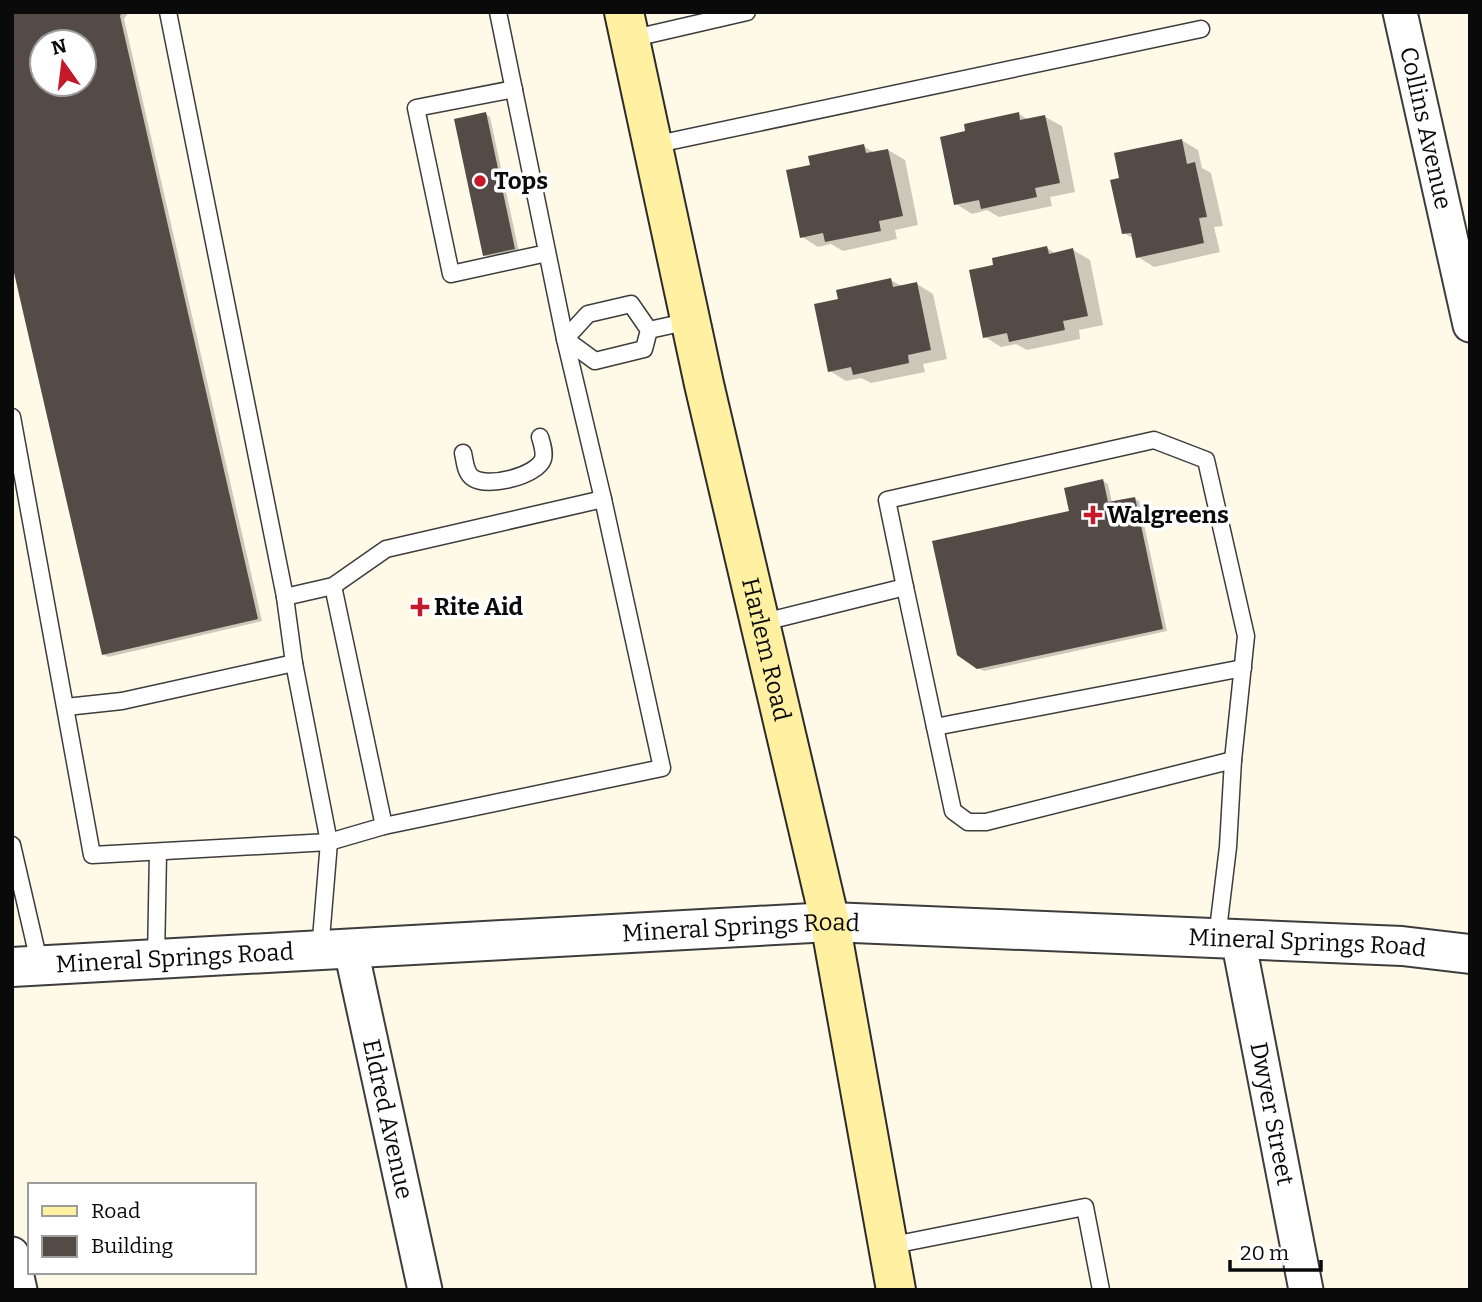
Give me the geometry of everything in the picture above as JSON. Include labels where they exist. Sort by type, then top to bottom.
[{"type":"main road","name":"Harlem Road","points":[[627,26],[690,321],[830,922],[896,1290]]},
{"type":"street","name":"Collins Avenue","points":[[1400,12],[1470,325]]},
{"type":"street","name":"Mineral Springs Road","points":[[26,966],[830,922],[1402,946],[1470,954]]},
{"type":"street","name":"Dwyer Street","points":[[1227,939],[1306,1290]]},
{"type":"street","name":"Eldred Avenue","points":[[336,950],[425,1290]]},
{"type":"street","points":[[12,1254],[20,1290]]},
{"type":"lane","points":[[168,12],[285,597],[294,663],[329,842],[336,950]]},
{"type":"lane","points":[[12,417],[92,855],[329,842],[384,826],[662,768],[565,339],[498,12]]},
{"type":"lane","points":[[627,26],[747,12]]},
{"type":"lane","points":[[653,145],[1201,29]]},
{"type":"lane","points":[[514,89],[416,108],[451,274],[547,253]]},
{"type":"lane","points":[[631,304],[649,330],[644,349],[595,361],[565,339],[588,314],[631,304]]},
{"type":"lane","points":[[649,330],[690,321]]},
{"type":"lane","points":[[463,453],[467,471],[472,478],[486,483],[530,474],[539,466],[544,456],[540,437]]},
{"type":"lane","points":[[1227,939],[1228,846],[1233,760],[1246,636],[1206,460],[1154,440],[887,500],[953,811],[968,822],[986,822],[1233,760]]},
{"type":"lane","points":[[285,597],[333,586],[386,549],[603,499]]},
{"type":"lane","points":[[333,586],[384,826]]},
{"type":"lane","points":[[760,623],[905,587]]},
{"type":"lane","points":[[66,707],[122,701],[294,663]]},
{"type":"lane","points":[[934,727],[1243,668]]},
{"type":"lane","points":[[12,845],[26,966]]},
{"type":"lane","points":[[156,960],[158,852]]},
{"type":"lane","points":[[888,1245],[1085,1207],[1101,1290]]},
{"type":"building","points":[[12,12],[122,12],[120,16],[258,619],[102,655],[12,264]]},
{"type":"building","points":[[486,112],[515,249],[483,256],[454,119]]},
{"type":"building","points":[[1019,112],[1020,120],[1045,115],[1060,183],[1035,188],[1037,197],[981,209],[979,200],[954,205],[940,137],[965,131],[964,124]]},
{"type":"building","points":[[1182,139],[1187,164],[1195,162],[1207,217],[1199,218],[1204,243],[1136,258],[1131,233],[1122,234],[1110,180],[1119,178],[1114,153]]},
{"type":"building","points":[[864,144],[866,153],[888,149],[903,216],[879,221],[881,231],[825,242],[823,233],[800,238],[786,170],[810,165],[808,156]]},
{"type":"building","points":[[1047,246],[1049,254],[1073,248],[1088,316],[1063,321],[1065,330],[1009,342],[1007,333],[983,338],[969,270],[993,265],[992,258]]},
{"type":"building","points":[[891,278],[893,287],[917,282],[931,350],[908,355],[909,363],[853,375],[851,367],[828,372],[814,304],[838,299],[836,290]]},
{"type":"building","points":[[1103,479],[1108,502],[1135,497],[1163,629],[977,669],[957,655],[932,541],[1069,511],[1064,488]]},
{"type":"place","name":"Tops","points":[[480,181]]},
{"type":"place","name":"Walgreens","points":[[1093,515]]},
{"type":"place","name":"Rite Aid","points":[[420,607]]}]
